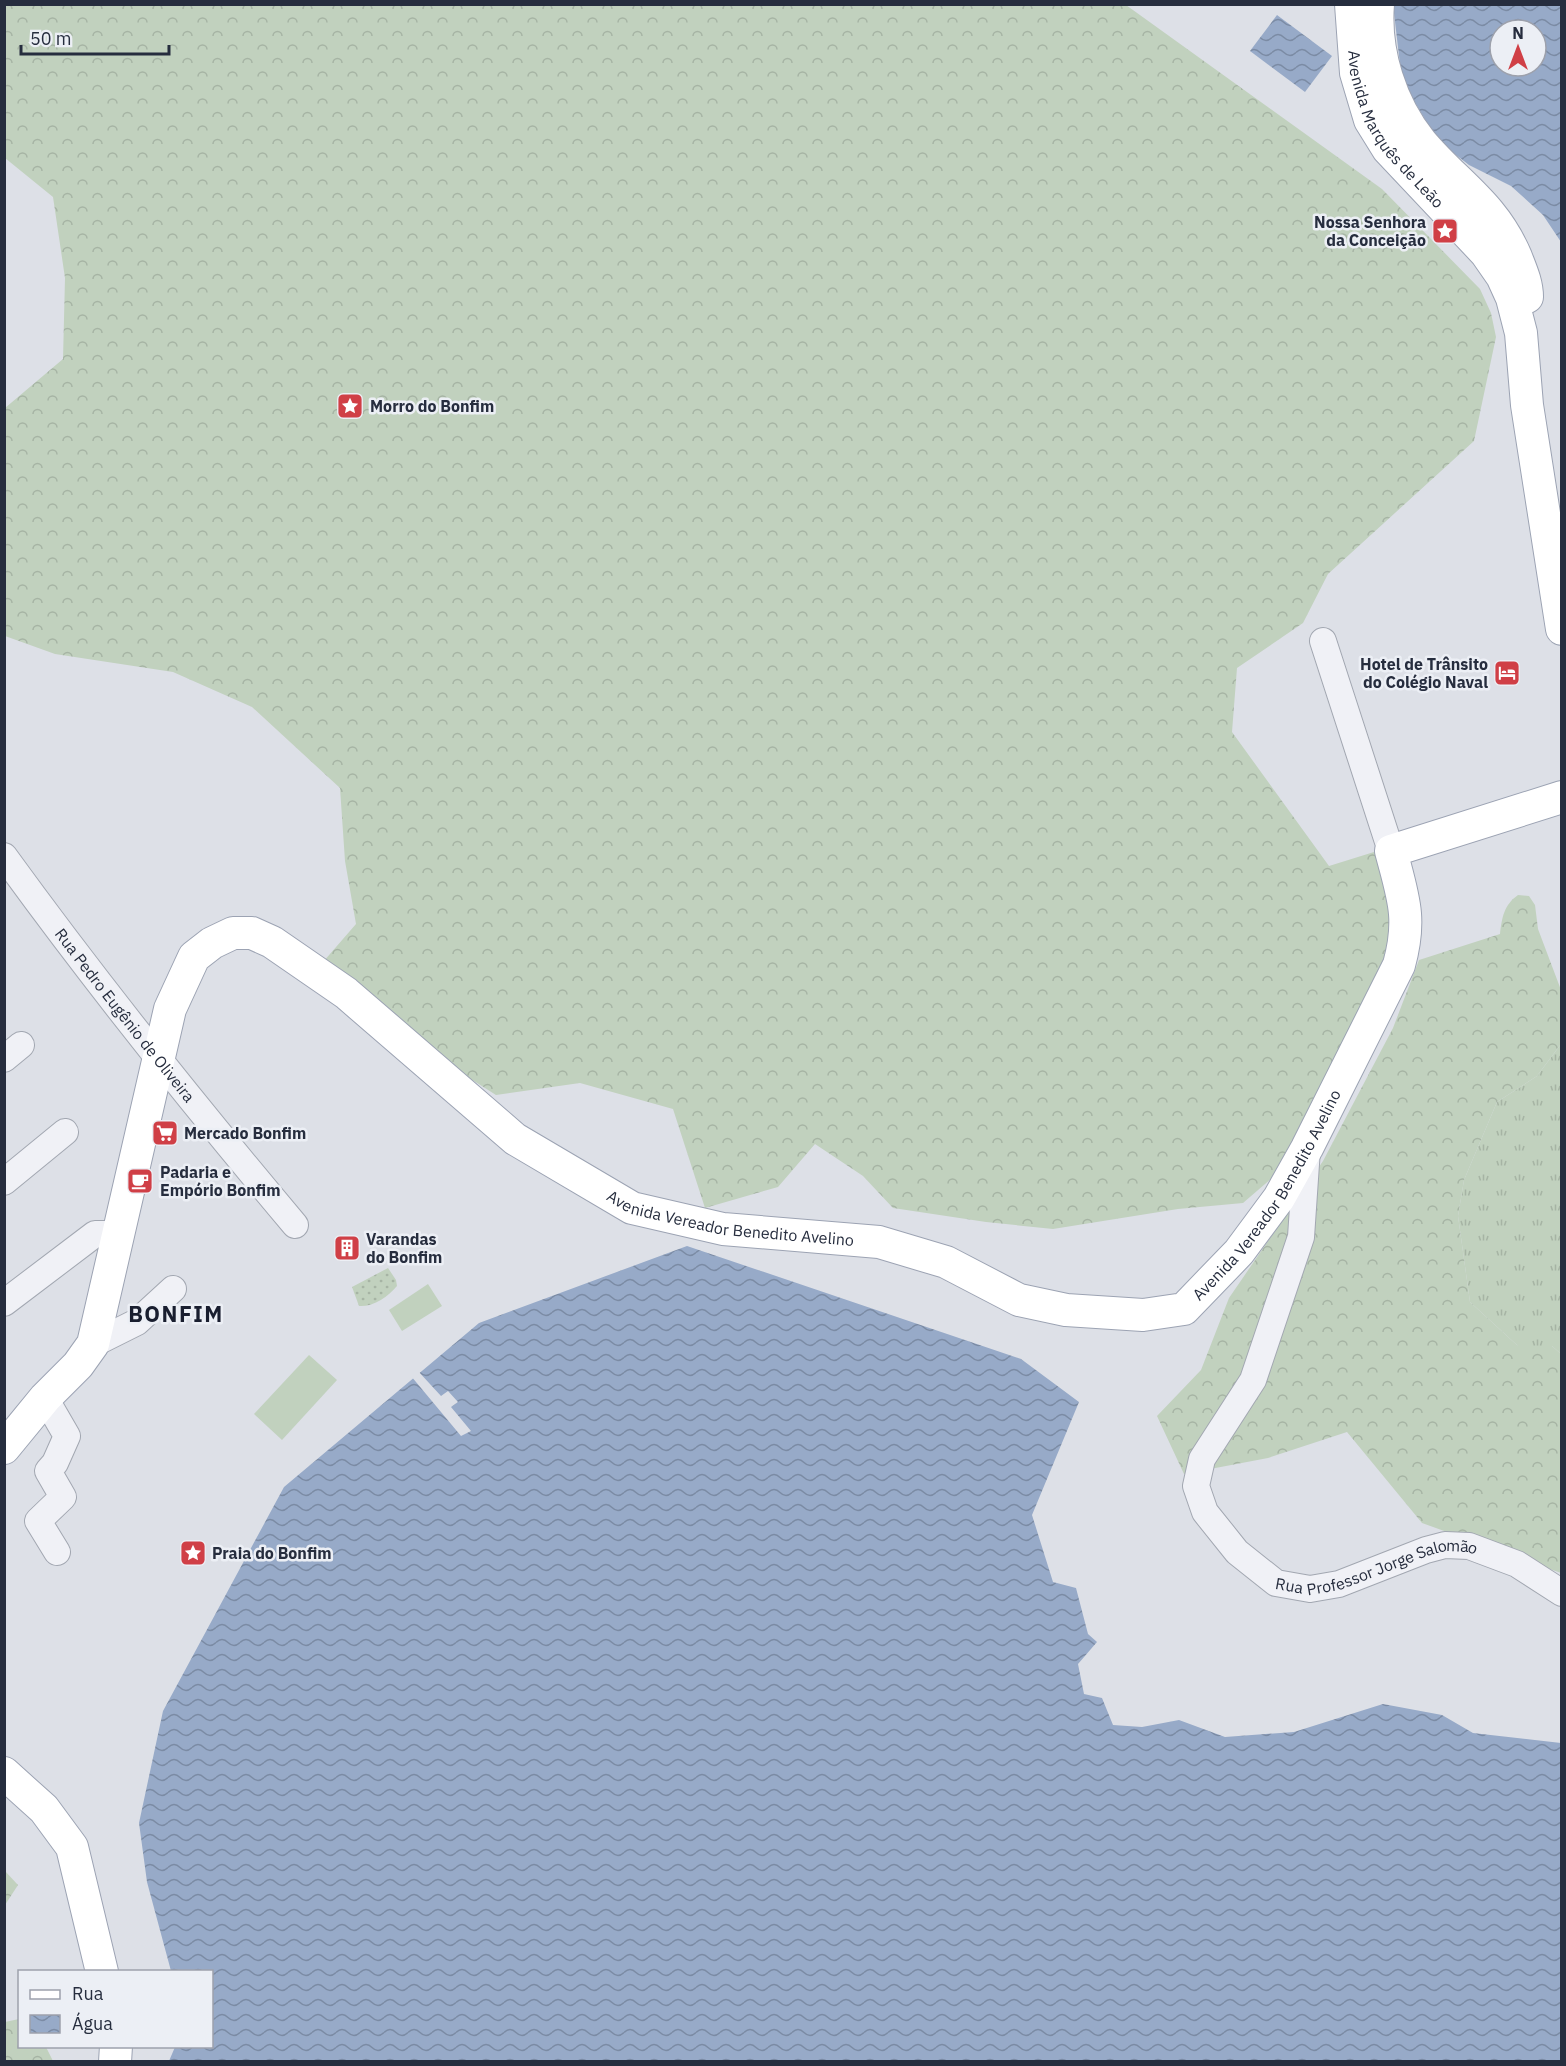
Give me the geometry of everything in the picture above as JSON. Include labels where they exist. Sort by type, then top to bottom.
[{"type":"main road","name":"Avenida Marquês de Leão","points":[[1351,4],[1356,73],[1370,120],[1388,149],[1486,254],[1502,276],[1512,298],[1521,333],[1527,405],[1562,629]]},
{"type":"main road","name":"Avenida Marquês de Leão","points":[[1378,4],[1380,47],[1390,91],[1402,114],[1421,142],[1479,200],[1508,238],[1522,272],[1527,294],[1521,333]]},
{"type":"main road","points":[[1392,851],[1562,797]]},
{"type":"main road","name":"Avenida Vereador Benedito Avelino","points":[[4,1448],[45,1398],[78,1365],[93,1344],[170,1009],[194,957],[212,943],[233,933],[252,933],[272,942],[346,993],[515,1139],[632,1208],[723,1229],[879,1242],[946,1262],[1019,1300],[1066,1310],[1143,1315],[1184,1310],[1239,1252],[1279,1198],[1307,1148],[1399,965],[1406,937],[1406,908],[1392,851]]},
{"type":"main road","points":[[4,1773],[44,1809],[72,1847],[102,1970]]},
{"type":"street","points":[[1323,641],[1392,851]]},
{"type":"street","name":"Rua Pedro Eugênio de Oliveira","points":[[4,856],[68,944],[158,1059],[295,1225]]},
{"type":"street","points":[[4,1182],[65,1132]]},
{"type":"street","name":"Rua Professor Jorge Salomão","points":[[1307,1148],[1301,1237],[1253,1380],[1202,1459],[1196,1486],[1205,1512],[1237,1552],[1276,1583],[1310,1589],[1339,1584],[1426,1550],[1445,1545],[1469,1546],[1517,1564],[1562,1593]]},
{"type":"street","points":[[4,1303],[95,1234],[119,1234]]},
{"type":"street","points":[[93,1344],[136,1322],[173,1289]]},
{"type":"street","points":[[45,1398],[68,1436],[55,1463],[48,1471],[63,1497],[38,1521],[57,1552]]},
{"type":"green space","points":[[5,5],[1126,5],[1382,189],[1480,289],[1491,313],[1496,337],[1474,441],[1328,574],[1303,623],[1237,668],[1232,732],[1329,866],[1390,847],[1406,908],[1307,1148],[1243,1203],[1178,1209],[1053,1229],[893,1208],[863,1176],[815,1144],[778,1187],[705,1208],[673,1109],[580,1083],[496,1095],[310,977],[356,924],[345,861],[340,788],[252,707],[173,672],[55,654],[5,636],[5,408],[63,359],[65,278],[53,197],[5,158]]},
{"type":"green space","points":[[1518,895],[1529,896],[1535,905],[1538,929],[1561,990],[1561,1044],[1537,1076],[1497,1102],[1464,1180],[1458,1216],[1470,1302],[1518,1346],[1552,1346],[1561,1354],[1561,1573],[1422,1523],[1347,1432],[1268,1458],[1184,1474],[1157,1416],[1201,1370],[1229,1298],[1323,1161],[1393,1028],[1419,960],[1500,934],[1504,912]]},
{"type":"green space","points":[[1561,1044],[1561,1354],[1552,1346],[1518,1346],[1470,1302],[1458,1216],[1464,1180],[1497,1102],[1537,1076]]},
{"type":"green space","points":[[388,1268],[397,1286],[380,1301],[359,1306],[352,1287]]},
{"type":"green space","points":[[428,1284],[442,1306],[402,1331],[389,1310]]},
{"type":"green space","points":[[309,1355],[337,1380],[282,1440],[254,1414]]},
{"type":"green space","points":[[5,1871],[18,1885],[5,1905]]},
{"type":"green space","points":[[18,2019],[18,2048],[46,2048],[53,2061],[5,2061],[5,2022]]},
{"type":"water","points":[[1393,5],[1561,5],[1561,242],[1543,215],[1511,186],[1469,165],[1447,148],[1429,126],[1402,81]]},
{"type":"water","points":[[1277,15],[1332,56],[1305,92],[1250,51]]},
{"type":"water","points":[[687,1246],[1021,1359],[1079,1402],[1032,1515],[1053,1582],[1076,1588],[1088,1634],[1097,1642],[1078,1664],[1084,1694],[1102,1698],[1113,1725],[1142,1727],[1179,1720],[1225,1737],[1294,1732],[1383,1704],[1442,1715],[1473,1733],[1561,1743],[1561,2061],[169,2061],[175,2048],[213,2048],[213,1970],[171,1970],[147,1882],[139,1823],[163,1711],[284,1487],[479,1323]]},
{"type":"pier","points":[[418,1371],[441,1396],[448,1391],[458,1402],[451,1407],[471,1431],[461,1436],[411,1376]]},
{"type":"place","name":"Nossa Senhora da Conceição","points":[[1445,231]]},
{"type":"place","name":"Morro do Bonfim","points":[[350,406]]},
{"type":"place","name":"Hotel de Trânsito do Colégio Naval","points":[[1507,673]]},
{"type":"place","name":"Mercado Bonfim","points":[[165,1133]]},
{"type":"place","name":"Padaria e Empório Bonfim","points":[[140,1181]]},
{"type":"place","name":"Varandas do Bonfim","points":[[347,1248]]},
{"type":"place","name":"Praia do Bonfim","points":[[193,1553]]},
{"type":"district","name":"BONFIM","points":[[176,1313]]}]
